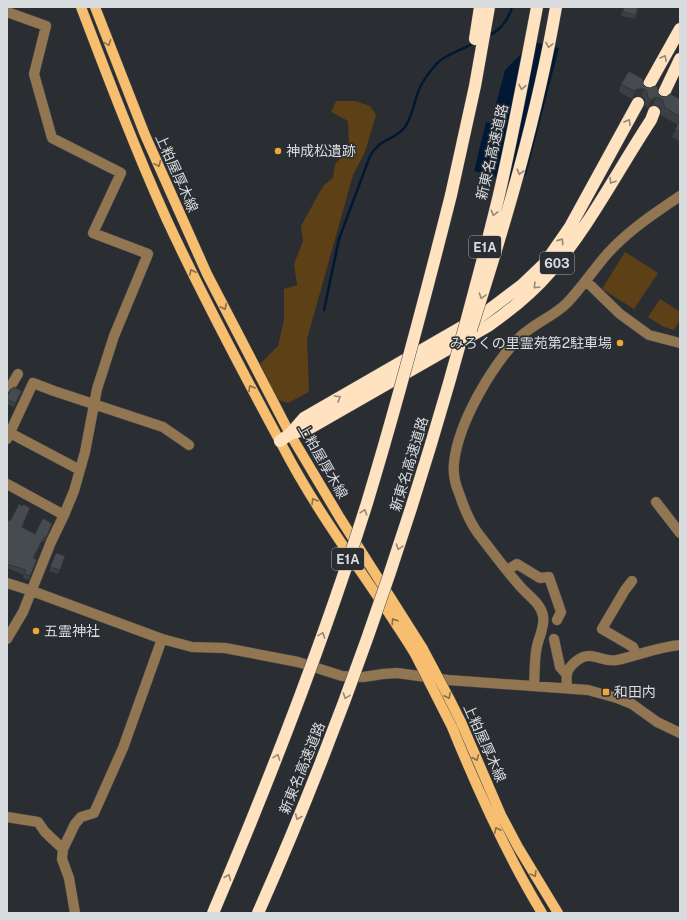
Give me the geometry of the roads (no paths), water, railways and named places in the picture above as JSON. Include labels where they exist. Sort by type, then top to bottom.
[{"type":"highway","points":[[451,195],[480,7]]},
{"type":"highway","name":"新東名高速道路","points":[[213,913],[252,821],[292,720],[330,614],[364,511],[404,379],[451,195],[475,86],[489,7]]},
{"type":"highway","name":"新東名高速道路","points":[[258,913],[342,709],[420,483],[455,361],[498,198],[520,98],[537,7]]},
{"type":"highway","points":[[420,483],[449,399],[517,180],[542,78],[556,7]]},
{"type":"highway","points":[[647,88],[680,29]]},
{"type":"highway","points":[[662,97],[680,59]]},
{"type":"highway","name":"603","points":[[448,342],[522,285],[545,263],[570,227],[638,103]]},
{"type":"highway","name":"603","points":[[280,441],[307,423],[448,342],[488,326],[504,315],[535,288],[577,238],[632,148],[651,120],[654,112]]},
{"type":"main road","name":"上粕屋厚木線","points":[[81,7],[140,159],[173,233],[235,358],[324,518],[395,622],[419,652]]},
{"type":"main road","name":"上粕屋厚木線","points":[[95,7],[145,135],[207,274],[290,434],[419,652],[518,847],[558,913]]},
{"type":"main road","name":"上粕屋厚木線","points":[[456,724],[478,789],[508,854],[542,913]]},
{"type":"street","points":[[7,12],[46,26],[34,74],[52,138],[121,172],[93,233],[148,254],[114,336],[93,404],[80,470],[74,491],[51,542],[32,591],[7,639]]},
{"type":"street","points":[[105,70],[117,66]]},
{"type":"street","points":[[534,686],[537,647],[543,623],[541,610],[476,530],[458,492],[454,477],[454,463],[457,447],[477,398],[502,357],[520,336],[566,304],[608,253],[621,240],[680,196]]},
{"type":"street","points":[[586,281],[620,314],[641,329],[655,337],[680,343]]},
{"type":"street","points":[[7,387],[12,384],[18,374]]},
{"type":"street","points":[[80,470],[8,436],[33,383],[163,427],[189,446]]},
{"type":"street","points":[[7,484],[64,515]]},
{"type":"street","points":[[656,502],[680,533]]},
{"type":"street","points":[[507,570],[517,564],[540,578],[549,577],[561,612],[557,620]]},
{"type":"street","points":[[632,581],[602,629],[633,647],[636,654]]},
{"type":"street","points":[[7,583],[162,639],[192,647],[225,648],[298,662],[342,676],[363,677],[397,673],[448,680],[588,690],[632,704],[657,722],[680,733]]},
{"type":"street","points":[[75,913],[69,878],[62,859],[63,849],[75,824],[81,817],[94,813],[123,748],[162,639]]},
{"type":"street","points":[[554,639],[560,667],[566,674],[568,688]]},
{"type":"street","points":[[566,674],[576,661],[585,656],[589,655],[612,661],[665,646],[680,645]]},
{"type":"street","points":[[7,817],[38,822],[45,832],[63,849]]},
{"type":"water","points":[[533,42],[559,48],[526,175],[511,181],[474,171],[486,122],[491,123],[505,70]]},
{"type":"waterway","points":[[488,36],[497,31],[503,24],[512,7]]},
{"type":"waterway","points":[[324,310],[339,239],[370,156],[378,146],[401,132],[405,127],[420,88],[434,66],[449,55],[475,43]]},
{"type":"place","name":"神成松遺跡","points":[[278,151]]},
{"type":"place","name":"みろくの里霊苑第2駐車場","points":[[620,343]]},
{"type":"place","name":"五霊神社","points":[[36,631]]},
{"type":"place","name":"和田内","points":[[606,692]]}]
